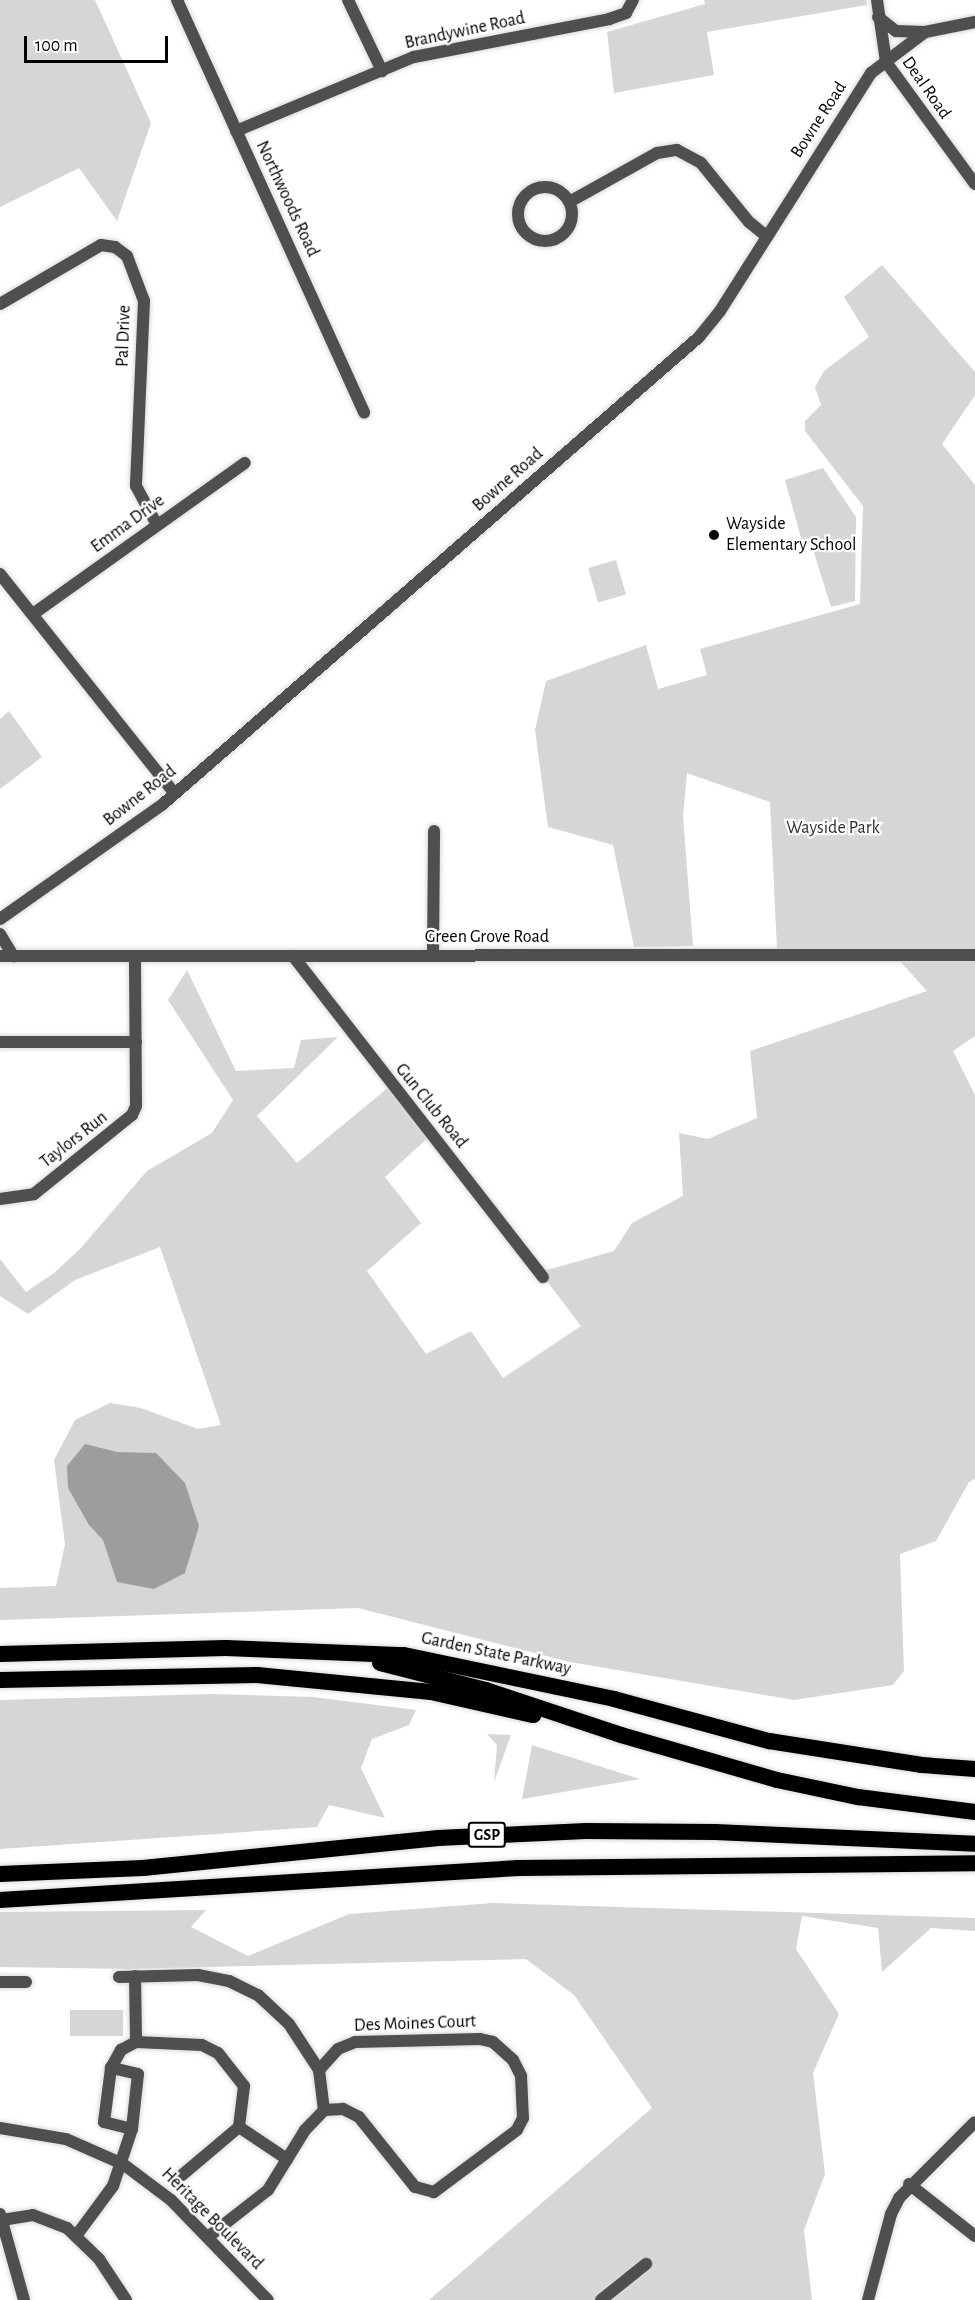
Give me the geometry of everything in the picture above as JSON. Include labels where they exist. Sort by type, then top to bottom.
[{"type":"highway","name":"Garden State Parkway","points":[[0,1654],[226,1648],[329,1654],[404,1655],[614,1699],[770,1741],[922,1765],[975,1769]]},
{"type":"highway","points":[[329,1654],[430,1674],[621,1735],[818,1789],[975,1812]]},
{"type":"highway","points":[[0,1680],[217,1674],[330,1679],[431,1692],[621,1735]]},
{"type":"highway","name":"GSP","points":[[0,1874],[143,1868],[438,1838],[586,1831],[715,1832],[975,1844]]},
{"type":"highway","name":"GSP","points":[[0,1900],[519,1868],[975,1863]]},
{"type":"street","name":"Northwoods Road","points":[[177,0],[364,413]]},
{"type":"street","points":[[348,0],[382,71]]},
{"type":"street","name":"Brandywine Road","points":[[236,131],[414,57],[620,16],[633,0]]},
{"type":"street","name":"Deal Road","points":[[877,0],[886,62],[975,184]]},
{"type":"street","points":[[878,17],[896,31],[925,32]]},
{"type":"street","name":"Bowne Road","points":[[0,919],[120,836],[174,793],[699,337],[720,311],[867,78],[925,32],[975,22]]},
{"type":"street","points":[[571,201],[657,153],[676,150],[701,163],[749,222],[766,236]]},
{"type":"street","points":[[547,188],[571,201],[570,223],[557,238],[540,241],[522,229],[518,213],[528,194],[547,188]]},
{"type":"street","name":"Pal Drive","points":[[0,304],[101,245],[115,247],[127,256],[144,301],[136,486],[157,525]]},
{"type":"street","name":"Emma Drive","points":[[33,614],[244,463]]},
{"type":"street","points":[[0,574],[174,793]]},
{"type":"street","points":[[433,956],[434,831]]},
{"type":"street","points":[[0,934],[13,956]]},
{"type":"street","name":"Green Grove Road","points":[[0,956],[975,955]]},
{"type":"street","name":"Taylors Run","points":[[0,1199],[34,1194],[126,1122],[136,1106],[135,956]]},
{"type":"street","name":"Gun Club Road","points":[[293,956],[543,1277]]},
{"type":"street","points":[[0,1042],[136,1042]]},
{"type":"street","points":[[135,1976],[136,2042]]},
{"type":"street","points":[[119,1977],[198,1976],[240,1985],[275,2008],[319,2070],[324,2110],[287,2159],[268,2190],[208,2238]]},
{"type":"street","points":[[0,1982],[26,1982]]},
{"type":"street","name":"Des Moines Court","points":[[319,2070],[338,2049],[355,2042],[480,2039],[493,2042],[513,2060],[521,2076],[523,2118],[517,2130],[434,2192],[415,2187],[359,2117],[343,2109],[324,2110]]},
{"type":"street","points":[[132,2129],[104,2122],[111,2068],[121,2050],[136,2042],[202,2045],[218,2053],[244,2086],[239,2127],[182,2175]]},
{"type":"street","points":[[76,2236],[103,2202],[125,2166],[132,2129],[138,2073],[111,2068]]},
{"type":"street","points":[[868,2300],[891,2214],[909,2184],[975,2121]]},
{"type":"street","points":[[239,2127],[287,2159]]},
{"type":"street","name":"Heritage Boulevard","points":[[0,2128],[66,2139],[125,2166],[171,2200],[268,2300]]},
{"type":"street","points":[[909,2184],[975,2236]]},
{"type":"street","points":[[24,2300],[1,2217],[38,2216],[76,2236],[99,2259],[126,2300]]},
{"type":"street","points":[[601,2300],[646,2264]]},
{"type":"green space","points":[[0,0],[95,0],[151,123],[117,221],[79,168],[0,207]]},
{"type":"green space","points":[[704,0],[866,0],[867,5],[707,32],[714,75],[614,93],[607,32],[705,4]]},
{"type":"green space","name":"Wayside Park","points":[[882,265],[975,372],[975,395],[942,444],[975,485],[975,1036],[953,1051],[975,1095],[975,1479],[969,1482],[936,1541],[900,1554],[904,1671],[893,1685],[794,1700],[570,1662],[358,1608],[0,1620],[0,1588],[56,1586],[65,1544],[54,1460],[75,1420],[110,1403],[141,1408],[198,1429],[221,1425],[160,1247],[75,1280],[28,1314],[0,1296],[0,1259],[26,1292],[54,1273],[80,1249],[147,1171],[212,1133],[233,1100],[168,1000],[187,970],[236,1071],[294,1068],[301,1040],[338,1037],[257,1116],[297,1163],[390,1086],[430,1136],[385,1177],[421,1223],[367,1271],[426,1354],[471,1331],[503,1378],[581,1326],[540,1272],[614,1251],[632,1223],[683,1196],[679,1133],[708,1139],[757,1118],[750,1051],[927,991],[896,957],[777,950],[770,802],[687,773],[683,816],[693,946],[634,947],[613,845],[548,827],[535,730],[546,681],[646,645],[658,689],[707,675],[700,649],[860,604],[863,506],[805,431],[805,421],[821,405],[815,387],[824,371],[869,337],[844,297]]},
{"type":"green space","points":[[823,468],[856,517],[855,601],[831,607],[811,543],[803,545],[785,480]]},
{"type":"green space","points":[[616,560],[626,595],[598,603],[588,568]]},
{"type":"green space","points":[[9,711],[42,757],[0,789],[0,719]]},
{"type":"green space","points":[[211,1694],[313,1697],[416,1710],[409,1725],[372,1739],[361,1768],[385,1818],[329,1805],[317,1827],[0,1849],[0,1700]]},
{"type":"green space","points":[[487,1734],[511,1735],[494,1782],[497,1745]]},
{"type":"green space","points":[[532,1745],[640,1779],[522,1799]]},
{"type":"green space","points":[[493,1903],[975,1918],[975,1931],[931,1928],[882,1972],[878,1928],[802,1916],[796,1949],[839,2014],[813,2073],[825,2174],[804,2230],[812,2300],[429,2300],[652,2108],[574,1995],[526,1959],[129,1969],[0,1967],[0,1912],[206,1910],[191,1927],[248,1956],[349,1914]]},
{"type":"green space","points":[[70,2010],[123,2010],[123,2036],[70,2036]]},
{"type":"shaded area","points":[[85,1444],[117,1452],[156,1453],[185,1483],[199,1526],[185,1573],[154,1589],[117,1582],[103,1540],[89,1525],[68,1488],[67,1466]]},
{"type":"place","name":"Wayside Elementary School","points":[[714,535]]}]
